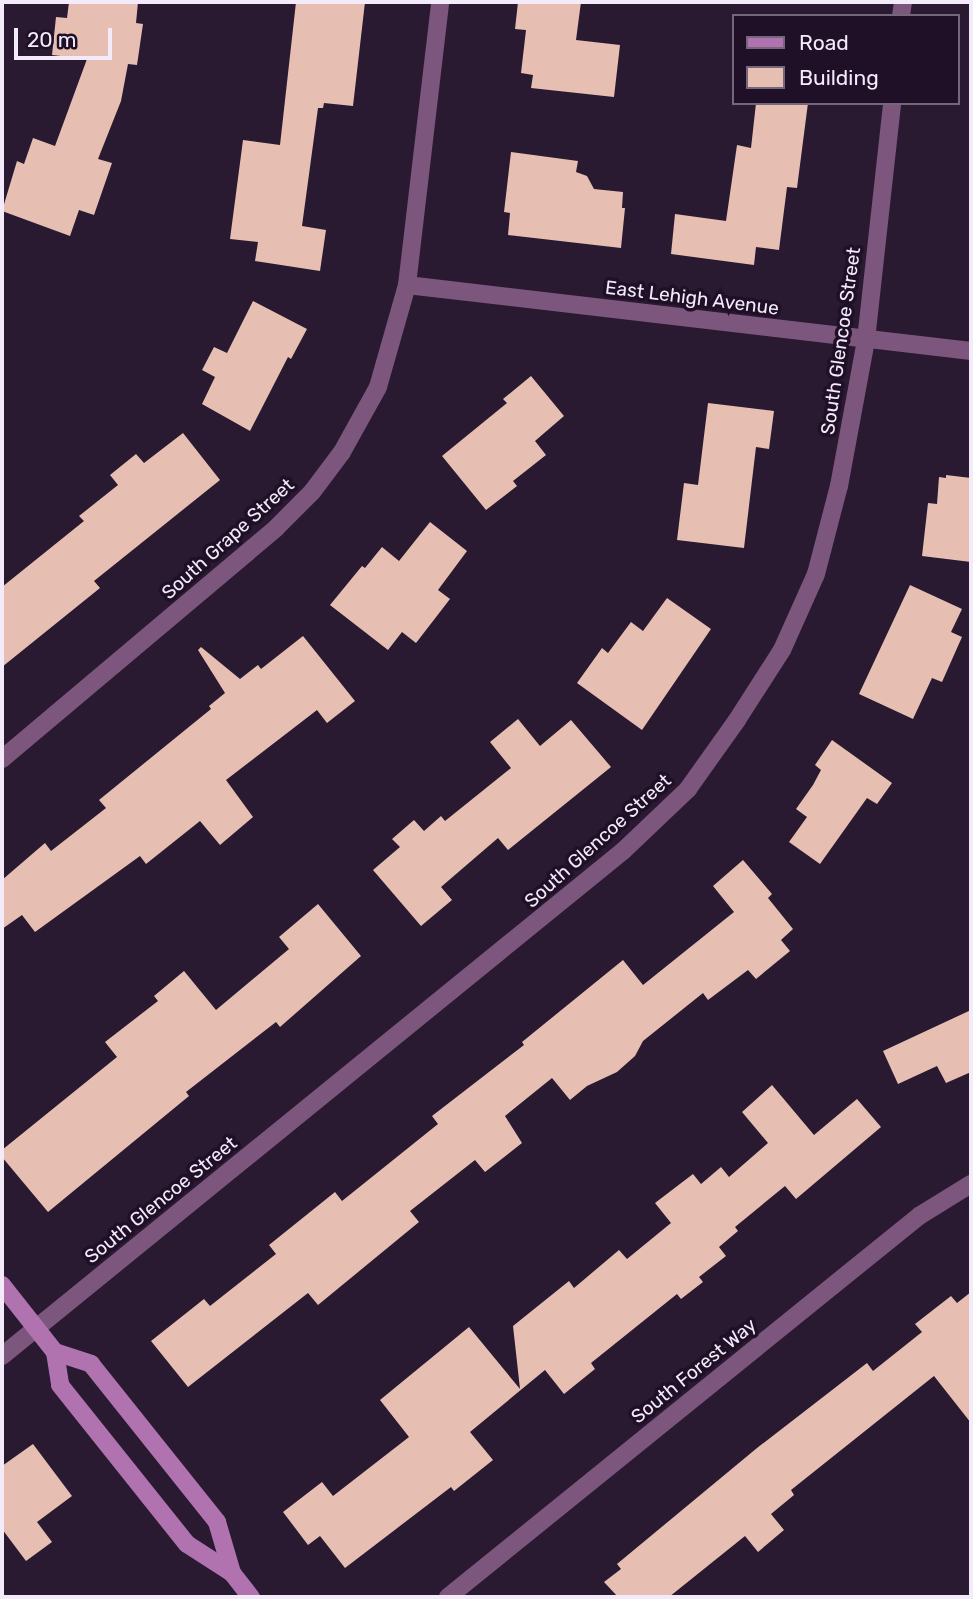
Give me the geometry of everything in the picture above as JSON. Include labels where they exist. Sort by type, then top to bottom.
[{"type":"street","name":"South Grape Street","points":[[2,759],[232,567],[313,492],[342,452],[378,387],[407,285],[440,2]]},
{"type":"street","name":"South Glencoe Street","points":[[2,1356],[532,928],[624,851],[688,789],[782,650],[816,574],[839,486],[866,341],[892,105]]},
{"type":"street","name":"East Lehigh Avenue","points":[[407,285],[866,341],[971,351]]},
{"type":"street","name":"South Forest Way","points":[[448,1597],[919,1216],[971,1184]]},
{"type":"street","points":[[2,1285],[55,1352],[60,1385],[170,1523],[187,1544],[232,1573],[251,1597]]},
{"type":"street","points":[[55,1352],[91,1364],[116,1395],[217,1522],[232,1573]]},
{"type":"building","points":[[69,2],[138,2],[136,23],[143,24],[137,65],[128,64],[121,101],[98,159],[112,163],[94,215],[79,210],[70,236],[2,211],[17,161],[24,164],[33,138],[55,146],[87,59],[52,55],[56,17],[67,18]]},
{"type":"building","points":[[296,2],[365,2],[353,106],[324,103],[323,108],[318,108],[302,226],[326,230],[320,271],[255,261],[258,242],[230,239],[243,140],[280,145]]},
{"type":"building","points":[[518,2],[581,2],[576,40],[620,45],[614,97],[531,88],[533,75],[521,73],[526,30],[515,29]]},
{"type":"building","points":[[756,105],[808,105],[797,188],[787,187],[779,250],[756,247],[754,265],[671,254],[675,214],[726,221],[737,145],[751,148]]},
{"type":"building","points":[[511,152],[578,161],[576,172],[587,176],[594,189],[623,192],[622,208],[625,208],[621,248],[508,235],[510,213],[504,212]]},
{"type":"building","points":[[253,301],[307,329],[291,359],[288,357],[250,431],[202,404],[215,377],[202,370],[214,347],[227,353]]},
{"type":"building","points":[[531,376],[564,416],[535,441],[546,455],[513,481],[517,486],[486,510],[442,456],[507,403],[503,399]]},
{"type":"building","points":[[708,403],[774,411],[769,449],[756,447],[744,548],[677,540],[684,483],[698,485]]},
{"type":"building","points":[[183,433],[220,480],[94,581],[100,588],[2,667],[2,587],[84,521],[79,516],[118,485],[110,475],[136,454],[144,463]]},
{"type":"building","points":[[946,475],[971,478],[971,562],[922,556],[928,503],[937,504],[939,477],[946,478]]},
{"type":"building","points":[[430,522],[467,551],[438,590],[450,599],[416,643],[402,632],[388,650],[330,605],[362,566],[365,568],[382,547],[399,561]]},
{"type":"building","points":[[910,585],[962,609],[951,632],[962,637],[942,682],[932,678],[913,719],[859,694]]},
{"type":"building","points":[[667,598],[711,629],[642,730],[577,683],[602,648],[608,653],[631,622],[643,631]]},
{"type":"building","points":[[303,636],[355,701],[327,723],[317,710],[226,780],[253,817],[220,845],[200,821],[146,864],[140,856],[35,932],[22,915],[2,929],[2,880],[45,843],[51,851],[106,808],[99,800],[211,709],[209,706],[225,693],[198,650],[201,647],[240,679],[258,665],[261,669]]},
{"type":"building","points":[[518,719],[540,746],[571,720],[611,767],[508,850],[498,838],[441,887],[452,900],[421,926],[373,870],[400,847],[392,839],[414,820],[424,831],[441,816],[445,821],[511,768],[490,742]]},
{"type":"building","points":[[832,740],[892,783],[877,804],[867,798],[820,864],[789,842],[807,817],[796,809],[821,770],[815,765]]},
{"type":"building","points":[[743,860],[772,894],[768,898],[793,929],[781,940],[790,951],[756,979],[748,970],[708,1000],[703,993],[643,1041],[635,1056],[617,1072],[587,1086],[570,1100],[552,1078],[505,1116],[522,1143],[485,1172],[475,1160],[410,1211],[419,1222],[318,1305],[308,1293],[188,1387],[151,1341],[204,1299],[210,1306],[276,1254],[269,1245],[335,1192],[342,1201],[438,1124],[432,1116],[524,1045],[522,1042],[623,960],[643,985],[734,912],[713,886]]},
{"type":"building","points":[[318,904],[361,956],[280,1027],[276,1022],[186,1092],[189,1096],[48,1212],[2,1157],[2,1150],[117,1057],[105,1042],[158,1001],[154,996],[184,971],[216,1010],[289,949],[279,937]]},
{"type":"building","points":[[971,1010],[971,1072],[946,1083],[937,1066],[898,1084],[883,1051]]},
{"type":"building","points":[[772,1085],[814,1135],[857,1099],[881,1127],[796,1199],[785,1186],[735,1227],[738,1231],[719,1247],[726,1256],[699,1277],[703,1282],[681,1299],[677,1294],[591,1363],[595,1369],[564,1394],[545,1370],[470,1432],[493,1460],[454,1491],[451,1487],[345,1568],[320,1536],[308,1545],[283,1512],[322,1482],[333,1496],[409,1437],[380,1400],[469,1327],[520,1389],[513,1326],[569,1281],[574,1288],[619,1250],[627,1259],[671,1223],[655,1203],[693,1174],[701,1184],[721,1167],[729,1177],[768,1143],[742,1112]]},
{"type":"building","points":[[971,1292],[971,1423],[934,1376],[791,1490],[794,1495],[771,1514],[784,1530],[758,1552],[745,1536],[669,1597],[618,1597],[604,1582],[621,1569],[617,1564],[757,1448],[867,1363],[873,1371],[922,1332],[915,1324],[951,1296],[957,1303]]},
{"type":"building","points":[[33,1444],[72,1496],[37,1522],[52,1542],[26,1561],[2,1529],[2,1466]]}]
